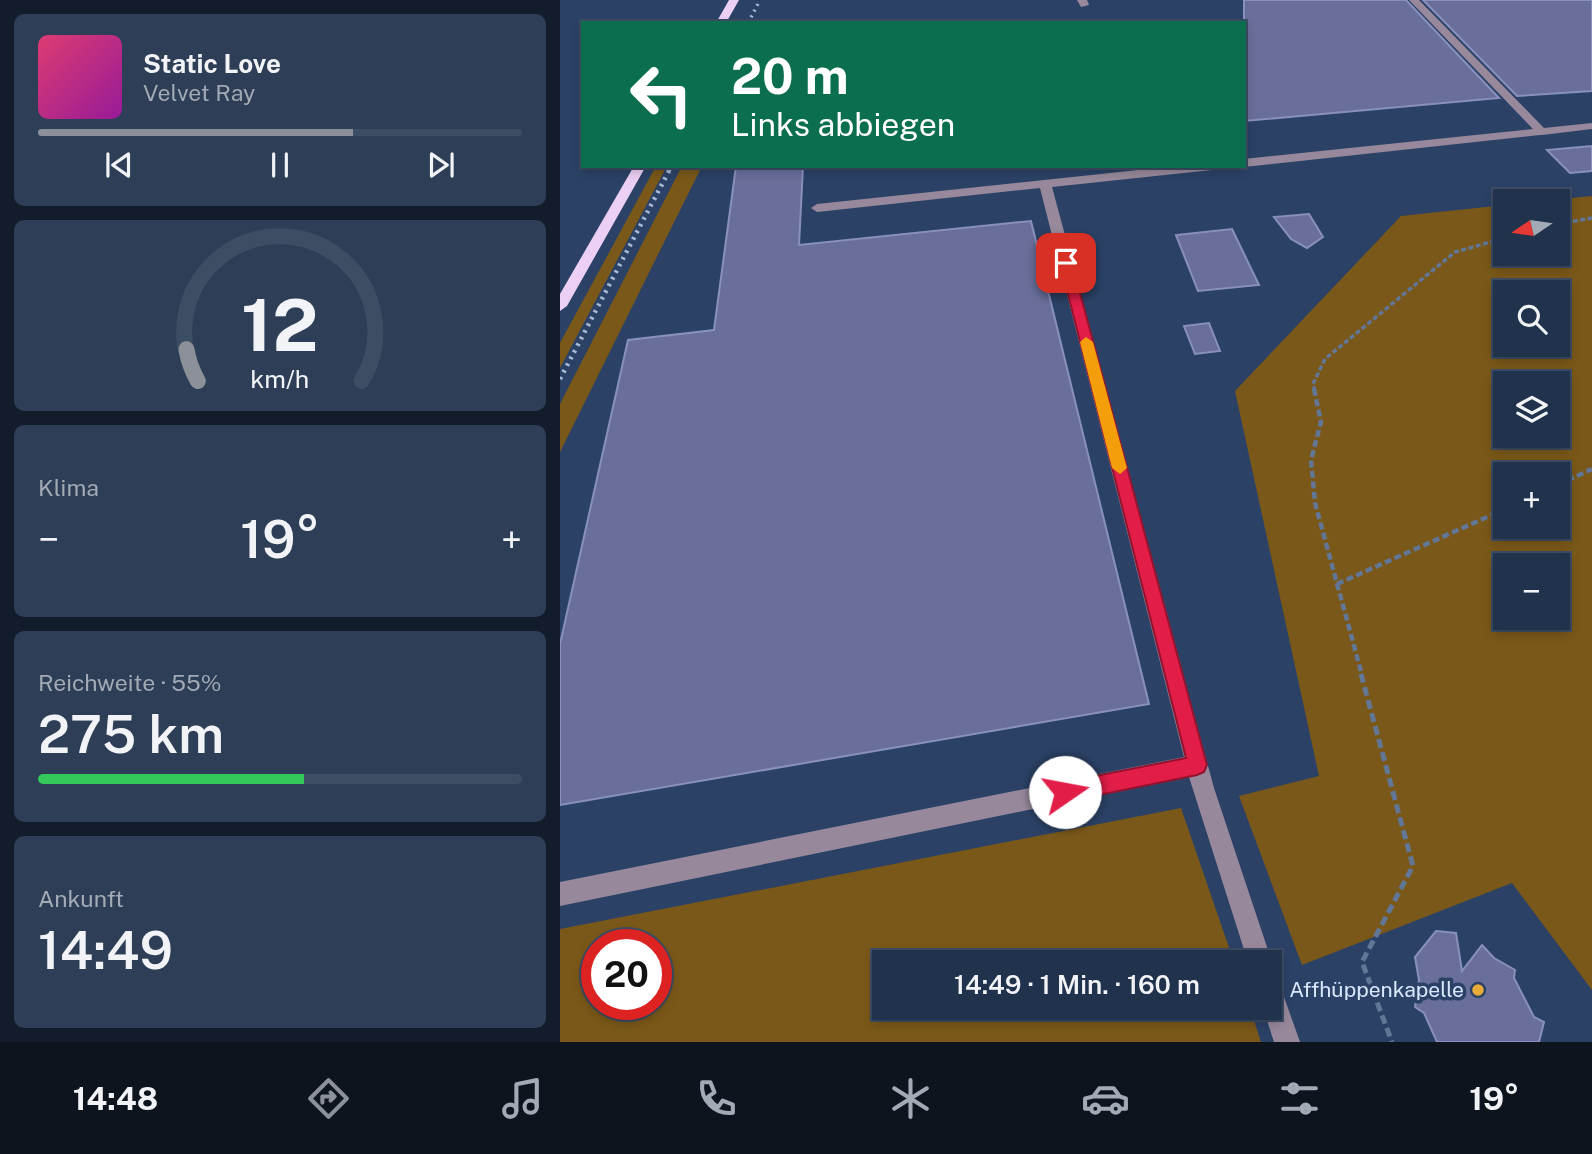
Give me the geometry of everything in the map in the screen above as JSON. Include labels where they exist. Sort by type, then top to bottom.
[{"type":"main road","points":[[722,21],[734,0]]},
{"type":"main road","points":[[560,306],[639,168]]},
{"type":"street","points":[[1414,0],[1542,132]]},
{"type":"street","points":[[1246,163],[1592,126]]},
{"type":"street","points":[[817,208],[1193,168]]},
{"type":"street","points":[[1045,184],[1203,788],[1256,950]]},
{"type":"street","points":[[560,894],[1197,765]]},
{"type":"street","points":[[1280,1020],[1287,1042]]},
{"type":"path","points":[[1570,223],[1592,218]]},
{"type":"path","points":[[1392,1042],[1362,962],[1413,866],[1315,503],[1311,460],[1321,422],[1313,384],[1325,359],[1455,252],[1493,242]]},
{"type":"path","points":[[1570,479],[1592,469]]},
{"type":"path","points":[[1337,584],[1493,514]]},
{"type":"shaded area","points":[[655,168],[666,168],[560,368],[560,343]]},
{"type":"shaded area","points":[[681,168],[701,168],[560,452],[560,404]]},
{"type":"shaded area","points":[[1592,196],[1592,990],[1512,883],[1302,965],[1239,796],[1319,776],[1235,391],[1401,216],[1493,206],[1493,266],[1570,266],[1570,198]]},
{"type":"shaded area","points":[[1181,808],[1230,950],[872,950],[872,1020],[1254,1020],[1261,1042],[560,1042],[560,929]]},
{"type":"building","points":[[1244,0],[1406,0],[1499,98],[1246,121]]},
{"type":"building","points":[[1423,0],[1592,0],[1592,91],[1517,96]]},
{"type":"building","points":[[1592,146],[1592,171],[1570,173],[1547,150]]},
{"type":"building","points":[[736,168],[803,168],[799,245],[1031,221],[1149,704],[560,805],[560,644],[628,340],[714,330]]},
{"type":"building","points":[[1309,214],[1323,237],[1307,248],[1291,239],[1274,217]]},
{"type":"building","points":[[1232,229],[1259,285],[1198,291],[1176,235]]},
{"type":"building","points":[[1209,323],[1220,351],[1195,354],[1184,326]]},
{"type":"building","name":"Affhüppenkapelle","points":[[1436,931],[1456,933],[1462,971],[1482,945],[1494,958],[1515,970],[1514,978],[1534,1017],[1544,1022],[1539,1042],[1437,1042],[1424,1013],[1415,1007],[1419,980],[1415,957]]},
{"type":"railway","points":[[749,21],[760,0]]},
{"type":"railway","points":[[560,379],[670,169]]},
{"type":"slow traffic","points":[[1086,342],[1120,468]]},
{"type":"place","name":"Affhüppenkapelle","points":[[1478,990]]},
{"type":"route","points":[[1065,792],[1197,765],[1066,263]]}]
